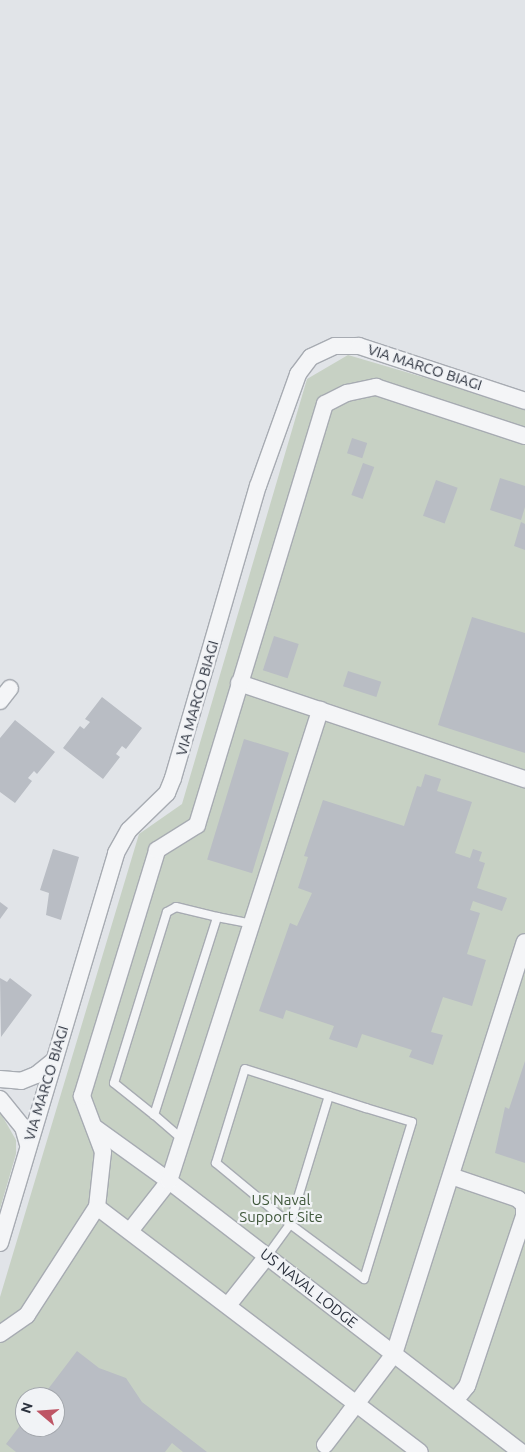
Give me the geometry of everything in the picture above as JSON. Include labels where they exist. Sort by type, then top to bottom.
[{"type":"street","name":"VIA MARCO BIAGI","points":[[0,1243],[39,1106],[116,853],[129,830],[167,793],[173,778],[258,486],[298,374],[311,357],[319,353],[335,346],[359,346],[525,401]]},
{"type":"street","points":[[0,1334],[27,1314],[98,1207],[103,1152],[82,1096],[157,850],[197,825],[325,404],[347,393],[376,387],[525,436]]},
{"type":"street","points":[[239,683],[525,778]]},
{"type":"street","points":[[130,1231],[169,1181],[320,710]]},
{"type":"street","points":[[325,1444],[394,1354],[525,942]]},
{"type":"street","points":[[0,1079],[21,1081],[36,1074],[53,1061]]},
{"type":"street","points":[[16,1116],[39,1106],[21,1081]]},
{"type":"street","points":[[0,1099],[16,1116],[23,1127],[28,1145]]},
{"type":"street","name":"US NAVAL LODGE","points":[[94,1127],[268,1256],[521,1452]]},
{"type":"street","points":[[451,1176],[518,1199],[524,1205],[524,1216],[466,1386],[455,1401]]},
{"type":"street","points":[[98,1207],[229,1304],[420,1452]]},
{"type":"street","points":[[229,1304],[268,1256]]},
{"type":"lane","points":[[182,1140],[114,1083],[167,912],[176,907],[252,924]]},
{"type":"lane","points":[[154,1115],[217,917]]},
{"type":"lane","points":[[245,1069],[329,1096],[412,1122],[364,1279],[290,1224],[216,1163],[217,1154],[245,1069]]},
{"type":"lane","points":[[268,1256],[290,1224],[329,1096]]},
{"type":"green space","name":"US Naval Support Site","points":[[348,355],[477,393],[525,410],[525,1452],[0,1452],[0,1297],[139,834],[182,804],[307,379]]},
{"type":"green space","points":[[0,1112],[16,1140],[16,1154],[0,1209]]},
{"type":"building","points":[[352,438],[367,443],[362,458],[347,453]]},
{"type":"building","points":[[363,463],[374,467],[363,499],[351,495]]},
{"type":"building","points":[[500,478],[525,486],[525,507],[521,520],[490,510]]},
{"type":"building","points":[[436,480],[458,488],[445,524],[423,516]]},
{"type":"building","points":[[521,522],[525,524],[525,550],[514,546]]},
{"type":"building","points":[[472,617],[525,633],[525,753],[438,725]]},
{"type":"building","points":[[274,636],[299,644],[288,678],[263,670]]},
{"type":"building","points":[[348,671],[381,682],[376,697],[343,686]]},
{"type":"building","points":[[102,697],[142,728],[126,749],[122,746],[116,754],[120,757],[103,779],[63,748],[80,726],[84,729],[90,722],[85,719]]},
{"type":"building","points":[[15,720],[55,752],[37,774],[34,771],[28,778],[32,781],[15,803],[0,792],[0,738]]},
{"type":"building","points":[[244,739],[289,753],[252,873],[207,859]]},
{"type":"building","points":[[425,774],[441,779],[437,791],[472,802],[455,853],[470,858],[473,849],[482,852],[479,861],[485,863],[477,888],[507,898],[502,911],[473,901],[470,910],[480,913],[467,954],[486,960],[472,1006],[443,997],[431,1032],[443,1035],[433,1065],[409,1057],[412,1050],[362,1034],[357,1048],[329,1039],[334,1026],[286,1010],[283,1019],[259,1011],[290,923],[297,926],[312,893],[298,888],[308,857],[304,856],[323,800],[404,826],[417,786],[421,787]]},
{"type":"building","points":[[53,849],[79,857],[61,920],[46,915],[49,893],[40,890]]},
{"type":"building","points":[[0,902],[8,908],[0,919]]},
{"type":"building","points":[[0,978],[7,982],[10,978],[32,995],[1,1037]]},
{"type":"building","points":[[525,1061],[525,1163],[495,1153],[505,1107],[509,1109]]},
{"type":"building","points":[[77,1351],[99,1368],[126,1378],[142,1402],[207,1452],[183,1452],[172,1443],[165,1452],[16,1452],[6,1444],[15,1432],[15,1437],[65,1437],[65,1387],[50,1387]]}]
